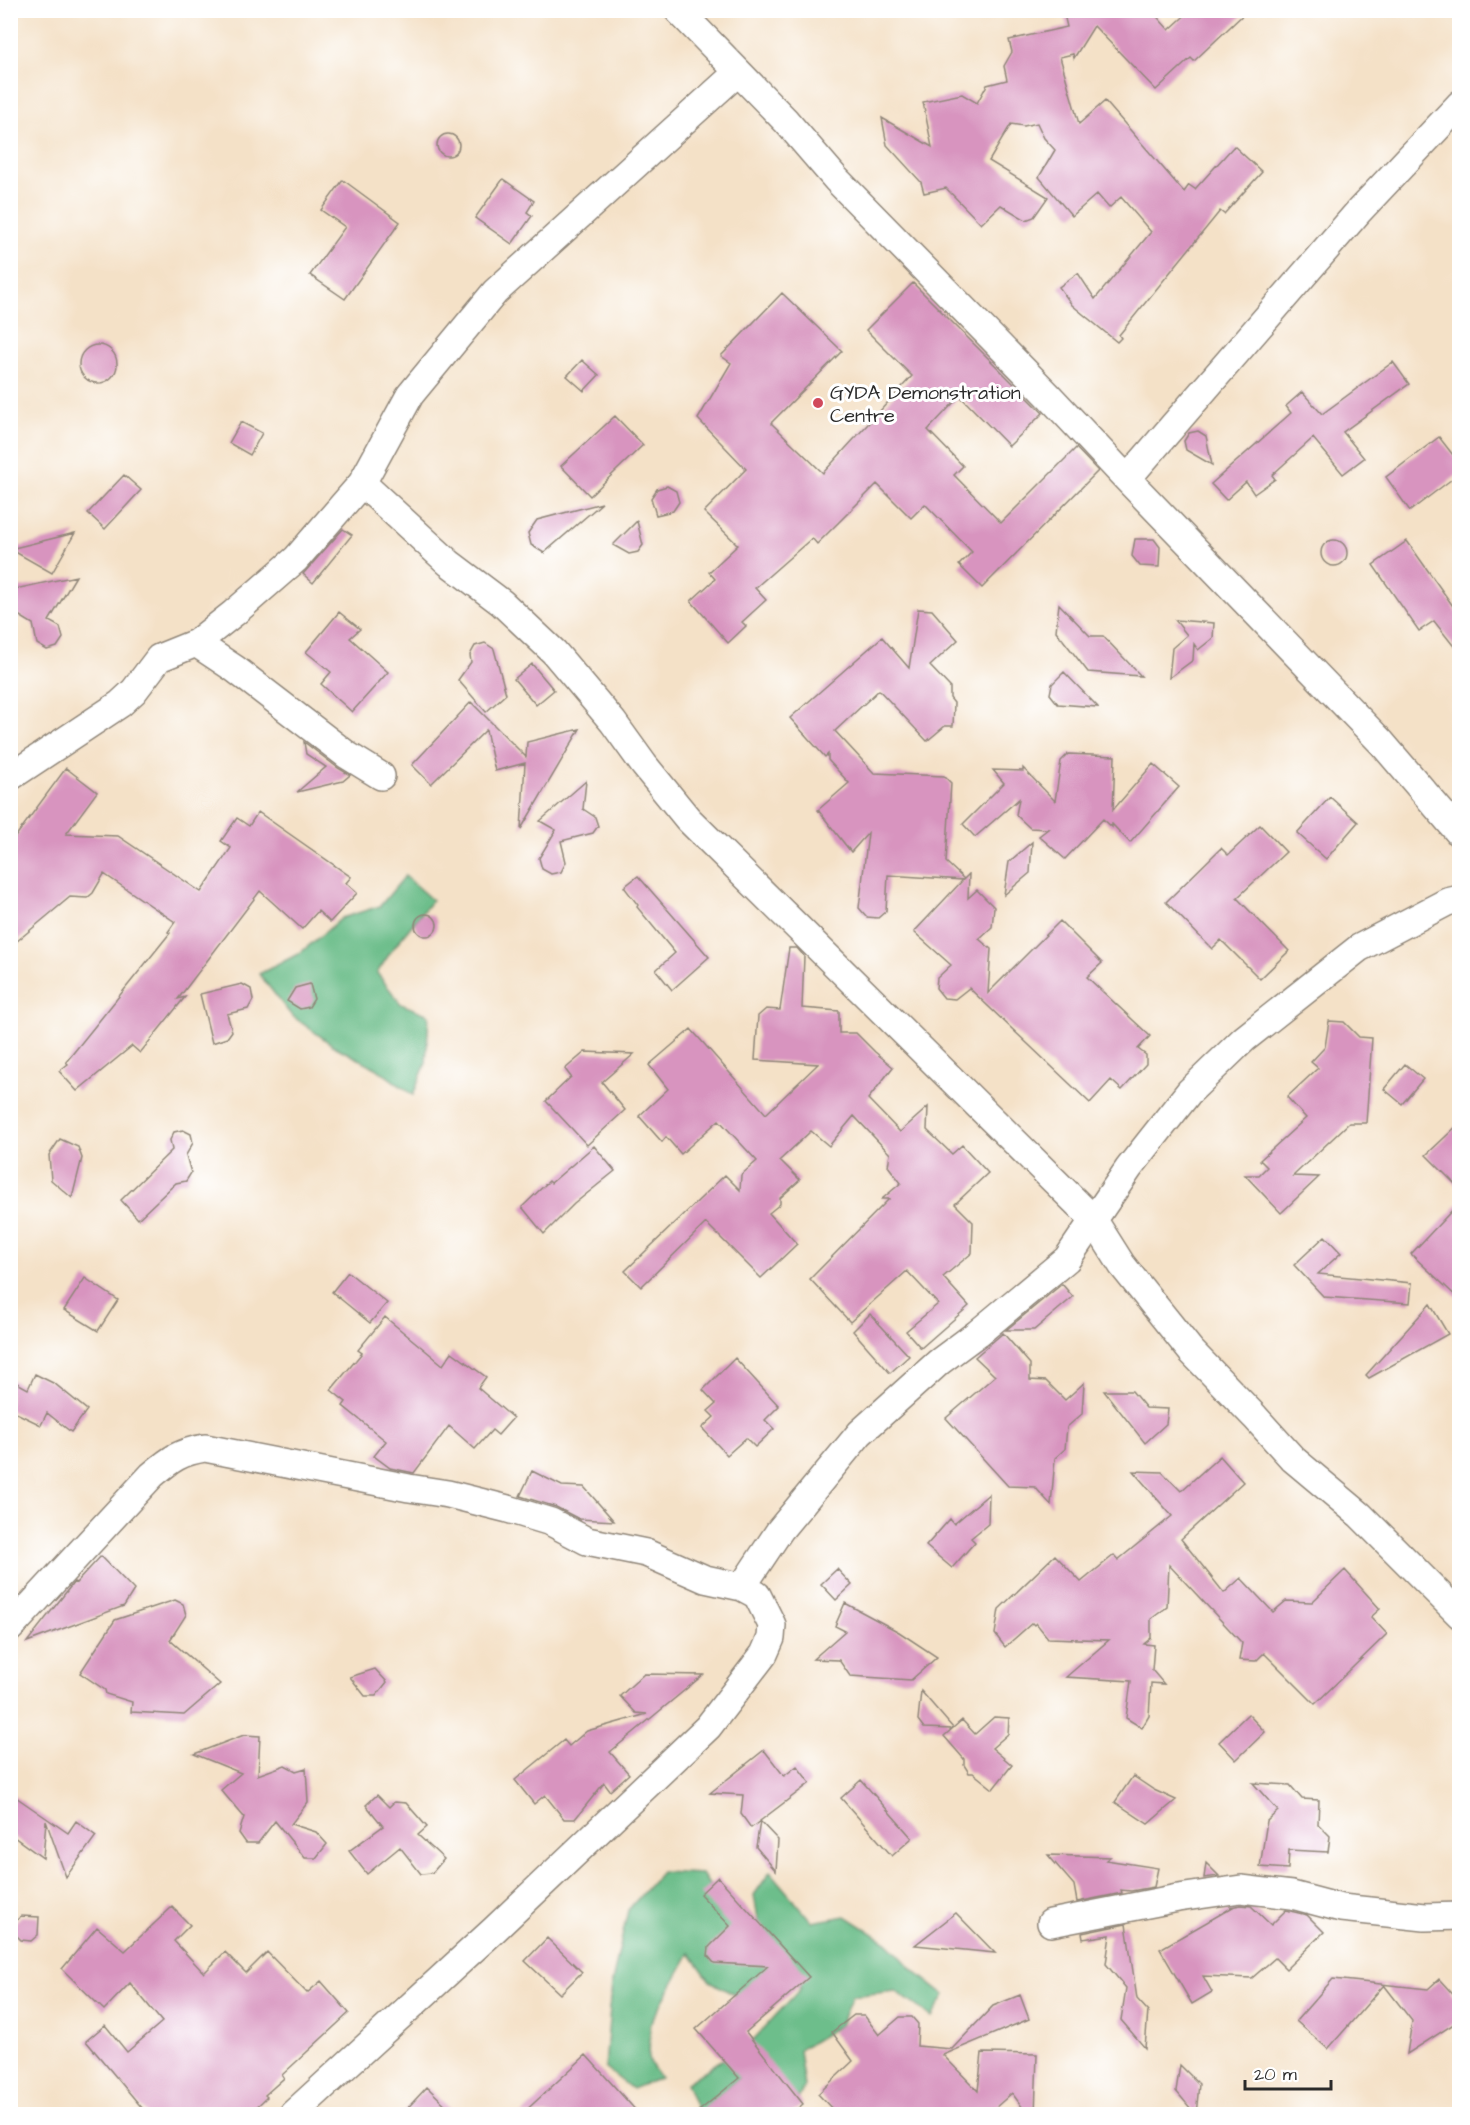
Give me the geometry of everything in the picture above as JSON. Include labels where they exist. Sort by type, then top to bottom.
[{"type":"street","points":[[678,10],[786,121],[836,179],[1049,396],[1382,742],[1460,834]]},
{"type":"street","points":[[10,777],[120,704],[134,691],[159,658],[196,643],[296,559],[362,483],[410,395],[495,292],[738,72]]},
{"type":"street","points":[[1127,479],[1359,211],[1460,104]]},
{"type":"street","points":[[362,483],[449,563],[502,603],[554,652],[613,722],[688,819],[1093,1220],[1122,1265],[1191,1352],[1293,1459],[1360,1515],[1460,1614]]},
{"type":"street","points":[[196,643],[235,669],[347,756],[381,776]]},
{"type":"street","points":[[742,1587],[780,1530],[860,1433],[939,1362],[985,1328],[1067,1259],[1129,1168],[1189,1092],[1244,1039],[1359,948],[1447,902],[1460,899]]},
{"type":"street","points":[[10,1628],[152,1475],[172,1457],[186,1451],[205,1449],[448,1494],[508,1509],[551,1522],[587,1541],[646,1553],[705,1579],[742,1587],[757,1595],[764,1605],[772,1625],[771,1638],[764,1654],[708,1727],[494,1930],[293,2115]]},
{"type":"street","points":[[1051,1923],[1178,1898],[1241,1889],[1292,1895],[1341,1908],[1425,1917],[1460,1916]]},
{"type":"green space","points":[[405,876],[432,900],[392,950],[377,973],[401,1004],[429,1015],[426,1063],[413,1095],[376,1068],[334,1046],[291,1015],[259,974],[300,953],[342,918],[380,906]]},
{"type":"green space","points":[[661,1872],[702,1874],[726,1911],[759,1925],[754,1895],[770,1872],[812,1922],[846,1916],[888,1943],[913,1970],[945,1995],[932,2017],[895,1991],[852,1996],[840,2025],[799,2050],[804,2087],[792,2112],[746,2072],[698,2113],[686,2083],[754,2039],[801,1988],[781,1965],[738,1997],[710,1981],[690,1953],[650,2024],[649,2061],[660,2078],[632,2089],[605,2068],[612,1983],[628,1910]]},
{"type":"building","points":[[1063,10],[1151,10],[1169,30],[1191,10],[1248,10],[1194,61],[1191,58],[1156,90],[1094,26],[1074,58],[1073,54],[1060,57],[1079,124],[1105,101],[1184,192],[1189,185],[1195,189],[1234,146],[1262,172],[1224,214],[1220,211],[1119,335],[1121,338],[1117,342],[1072,305],[1059,287],[1078,273],[1095,299],[1151,232],[1121,197],[1109,208],[1097,194],[1072,216],[1039,177],[1055,150],[1044,138],[1037,123],[1024,126],[1011,124],[989,161],[1048,197],[1034,217],[1026,220],[1001,205],[981,224],[946,188],[924,193],[921,182],[887,145],[882,118],[932,147],[923,102],[962,94],[977,103],[987,85],[1007,80],[1004,66],[1012,52],[1009,40],[1067,27]]},
{"type":"building","points":[[448,134],[456,137],[459,145],[456,153],[448,156],[440,153],[437,145],[440,137]]},
{"type":"building","points":[[503,179],[534,201],[527,212],[532,216],[512,244],[475,218]]},
{"type":"building","points":[[343,180],[400,222],[345,299],[310,275],[345,227],[321,210]]},
{"type":"building","points":[[913,283],[1043,413],[1009,446],[960,396],[928,430],[963,466],[954,475],[1001,523],[1076,448],[1098,471],[982,588],[959,565],[972,552],[925,504],[911,518],[877,484],[817,544],[812,538],[755,588],[766,600],[742,622],[746,626],[728,643],[691,601],[715,579],[709,572],[738,545],[704,512],[746,469],[698,419],[731,363],[721,356],[782,293],[842,351],[771,423],[823,473],[912,376],[866,330]]},
{"type":"building","points":[[98,345],[105,346],[111,351],[116,357],[116,371],[111,377],[105,382],[98,383],[91,382],[85,377],[80,371],[79,364],[80,357],[85,351],[91,346]]},
{"type":"building","points":[[582,360],[599,375],[584,391],[567,376]]},
{"type":"building","points":[[1393,362],[1409,384],[1343,432],[1364,458],[1343,474],[1313,438],[1272,475],[1275,479],[1254,494],[1246,482],[1226,500],[1211,484],[1291,413],[1286,406],[1302,392],[1322,414]]},
{"type":"building","points":[[615,416],[643,445],[590,496],[561,466]]},
{"type":"building","points":[[241,422],[262,433],[250,455],[229,443]]},
{"type":"building","points":[[1198,431],[1206,436],[1212,465],[1186,450],[1184,441],[1189,433]]},
{"type":"building","points":[[1439,437],[1460,464],[1460,473],[1410,511],[1386,477]]},
{"type":"building","points":[[124,475],[141,490],[105,529],[88,513]]},
{"type":"building","points":[[667,486],[676,491],[679,502],[673,511],[656,515],[651,498],[657,489]]},
{"type":"building","points":[[602,503],[544,553],[531,545],[528,533],[537,520]]},
{"type":"building","points":[[637,521],[643,545],[638,552],[629,554],[613,545]]},
{"type":"building","points":[[343,529],[352,535],[313,583],[303,574]]},
{"type":"building","points":[[75,533],[52,573],[10,549]]},
{"type":"building","points":[[1135,539],[1154,539],[1160,547],[1159,567],[1140,566],[1132,556]]},
{"type":"building","points":[[1334,540],[1343,544],[1347,553],[1343,562],[1334,566],[1325,562],[1321,553],[1325,544]]},
{"type":"building","points":[[1407,541],[1460,616],[1460,654],[1434,621],[1419,631],[1373,565]]},
{"type":"building","points":[[76,576],[49,621],[60,627],[63,638],[57,647],[47,650],[37,644],[33,624],[10,610],[10,590]]},
{"type":"building","points":[[1059,604],[1090,636],[1103,636],[1141,676],[1088,672],[1056,631]]},
{"type":"building","points":[[918,609],[932,610],[958,640],[930,666],[950,687],[950,698],[954,703],[953,726],[945,726],[927,741],[879,690],[835,731],[874,773],[944,776],[951,783],[946,862],[964,879],[969,874],[968,898],[977,890],[994,907],[992,927],[979,939],[991,949],[988,993],[1060,921],[1102,963],[1087,977],[1150,1036],[1138,1049],[1146,1055],[1146,1064],[1122,1090],[1111,1080],[1090,1103],[969,988],[955,999],[944,998],[936,988],[937,978],[951,965],[914,932],[963,880],[888,875],[886,911],[878,918],[867,917],[859,908],[868,833],[851,852],[818,810],[849,783],[828,760],[828,754],[825,757],[790,718],[882,637],[909,668]]},
{"type":"building","points":[[339,612],[360,629],[350,638],[388,672],[352,712],[321,684],[331,672],[306,652]]},
{"type":"building","points":[[1175,620],[1214,623],[1213,638],[1198,650],[1194,644],[1193,660],[1169,678],[1172,648],[1187,635]]},
{"type":"building","points":[[485,643],[494,649],[506,694],[486,712],[458,680],[471,662],[470,655],[475,646]]},
{"type":"building","points":[[532,664],[554,690],[536,705],[514,679]]},
{"type":"building","points":[[1064,672],[1098,707],[1058,704],[1050,694],[1052,684]]},
{"type":"building","points":[[471,702],[526,757],[527,742],[580,729],[521,829],[525,763],[495,771],[486,730],[431,784],[412,765]]},
{"type":"building","points":[[304,742],[350,775],[343,781],[297,792],[326,767],[306,754]]},
{"type":"building","points":[[1068,754],[1115,756],[1113,810],[1153,764],[1179,787],[1130,843],[1112,824],[1112,827],[1103,819],[1065,859],[1039,836],[1048,829],[1030,828],[1016,815],[1019,799],[975,837],[963,824],[1004,783],[993,770],[1023,771],[1023,768],[1055,801],[1061,761]]},
{"type":"building","points":[[66,768],[97,792],[66,834],[118,836],[201,892],[231,848],[221,841],[237,818],[249,826],[258,812],[351,877],[346,883],[357,893],[330,922],[318,911],[302,929],[260,891],[178,999],[185,997],[140,1053],[132,1046],[77,1091],[59,1071],[68,1064],[66,1062],[170,933],[168,932],[175,922],[104,874],[93,893],[87,898],[70,897],[10,947],[10,844]]},
{"type":"building","points":[[586,781],[583,809],[595,817],[598,826],[593,833],[561,841],[566,862],[561,872],[551,874],[542,869],[539,858],[556,830],[540,821]]},
{"type":"building","points":[[1330,797],[1358,822],[1326,859],[1297,833]]},
{"type":"building","points":[[1260,825],[1286,852],[1237,898],[1289,951],[1260,979],[1221,940],[1212,949],[1166,902],[1221,848],[1228,855]]},
{"type":"building","points":[[1032,842],[1030,873],[1004,895],[1009,862]]},
{"type":"building","points":[[638,876],[709,957],[672,990],[656,970],[675,953],[637,907],[638,905],[624,887]]},
{"type":"building","points":[[426,914],[434,917],[437,925],[434,933],[426,936],[418,933],[415,925],[418,917]]},
{"type":"building","points":[[789,948],[797,948],[804,956],[802,1008],[839,1011],[839,1033],[856,1033],[893,1067],[868,1099],[900,1132],[928,1107],[927,1130],[952,1154],[962,1145],[988,1173],[955,1204],[973,1222],[972,1253],[943,1277],[969,1306],[921,1348],[906,1331],[938,1304],[907,1271],[850,1322],[810,1279],[889,1199],[882,1199],[901,1183],[888,1166],[890,1154],[854,1116],[829,1146],[811,1131],[780,1160],[800,1180],[780,1198],[780,1204],[769,1213],[797,1244],[761,1278],[706,1223],[641,1287],[625,1271],[725,1175],[740,1190],[741,1175],[757,1161],[719,1120],[681,1154],[666,1137],[662,1142],[639,1116],[668,1089],[649,1065],[691,1029],[766,1114],[818,1064],[755,1060],[758,1016],[766,1009],[780,1010]]},
{"type":"building","points":[[242,984],[251,989],[253,1000],[248,1009],[227,1014],[232,1031],[227,1038],[212,1043],[200,994]]},
{"type":"building","points":[[310,984],[314,999],[309,1007],[300,1009],[287,1001],[295,988]]},
{"type":"building","points":[[1329,1021],[1344,1022],[1359,1037],[1372,1038],[1366,1123],[1349,1123],[1293,1176],[1319,1177],[1281,1213],[1245,1175],[1259,1175],[1267,1167],[1260,1160],[1306,1118],[1287,1097],[1318,1068],[1311,1062],[1325,1047]]},
{"type":"building","points":[[585,1052],[634,1054],[602,1082],[625,1110],[587,1145],[546,1101],[571,1077],[565,1069]]},
{"type":"building","points":[[1405,1064],[1423,1079],[1402,1104],[1384,1089]]},
{"type":"building","points":[[1460,1123],[1460,1189],[1426,1155]]},
{"type":"building","points":[[183,1130],[191,1134],[193,1143],[186,1155],[191,1173],[186,1181],[176,1183],[138,1219],[121,1200],[172,1150],[170,1140],[174,1132]]},
{"type":"building","points":[[60,1139],[78,1147],[82,1158],[72,1198],[51,1180],[49,1155]]},
{"type":"building","points":[[594,1146],[615,1171],[574,1204],[544,1234],[522,1207],[549,1181],[551,1183]]},
{"type":"building","points":[[1460,1202],[1460,1300],[1411,1254]]},
{"type":"building","points":[[1325,1236],[1341,1253],[1318,1274],[1412,1283],[1410,1303],[1324,1297],[1294,1265]]},
{"type":"building","points":[[348,1272],[387,1303],[370,1323],[332,1292]]},
{"type":"building","points":[[85,1278],[118,1300],[98,1331],[64,1310]]},
{"type":"building","points":[[1062,1284],[1073,1297],[1034,1330],[1006,1330]]},
{"type":"building","points":[[1430,1304],[1448,1334],[1369,1378],[1366,1375]]},
{"type":"building","points":[[870,1314],[909,1356],[890,1373],[853,1331]]},
{"type":"building","points":[[385,1317],[443,1365],[452,1352],[486,1377],[478,1388],[513,1418],[498,1435],[492,1430],[475,1449],[449,1426],[414,1473],[390,1468],[374,1456],[386,1441],[343,1406],[346,1402],[331,1390],[362,1353],[358,1350]]},
{"type":"building","points":[[1003,1333],[1030,1364],[1030,1380],[1046,1381],[1065,1400],[1084,1383],[1082,1414],[1067,1427],[1065,1449],[1055,1458],[1051,1505],[1035,1487],[1008,1486],[946,1418],[995,1376],[975,1357]]},
{"type":"building","points":[[735,1358],[779,1406],[765,1420],[774,1429],[755,1447],[746,1438],[727,1455],[702,1428],[714,1417],[708,1411],[716,1404],[703,1390]]},
{"type":"building","points":[[35,1374],[55,1384],[87,1410],[71,1432],[47,1413],[41,1425],[10,1410],[10,1379],[28,1389]]},
{"type":"building","points":[[1104,1391],[1132,1391],[1146,1408],[1168,1409],[1166,1424],[1145,1443]]},
{"type":"building","points":[[1220,1456],[1243,1482],[1181,1539],[1224,1593],[1241,1578],[1273,1612],[1286,1601],[1312,1602],[1345,1570],[1380,1609],[1371,1617],[1387,1634],[1315,1704],[1264,1653],[1256,1661],[1239,1660],[1242,1643],[1169,1565],[1167,1607],[1151,1619],[1151,1638],[1144,1644],[1154,1645],[1152,1670],[1164,1684],[1151,1683],[1149,1716],[1142,1728],[1126,1718],[1131,1681],[1066,1677],[1109,1640],[1048,1638],[1036,1623],[1034,1625],[1032,1623],[1005,1647],[995,1634],[999,1609],[1055,1555],[1081,1582],[1114,1555],[1118,1560],[1172,1516],[1133,1471],[1162,1472],[1181,1491]]},
{"type":"building","points":[[532,1471],[562,1486],[584,1487],[614,1521],[579,1519],[556,1507],[520,1496]]},
{"type":"building","points":[[989,1494],[988,1524],[971,1538],[975,1542],[952,1568],[926,1546],[950,1519],[954,1524]]},
{"type":"building","points":[[101,1556],[134,1590],[124,1606],[27,1642],[74,1582],[76,1583]]},
{"type":"building","points":[[837,1569],[852,1585],[836,1600],[821,1584]]},
{"type":"building","points":[[175,1600],[183,1604],[186,1615],[170,1640],[220,1684],[184,1715],[131,1712],[132,1702],[106,1694],[105,1690],[80,1673],[115,1620]]},
{"type":"building","points":[[845,1603],[899,1632],[937,1657],[911,1680],[850,1676],[839,1660],[813,1659],[845,1631],[835,1626]]},
{"type":"building","points":[[375,1669],[387,1682],[376,1696],[365,1696],[350,1677]]},
{"type":"building","points":[[644,1674],[703,1675],[610,1752],[629,1774],[610,1791],[604,1783],[575,1819],[564,1819],[545,1795],[534,1804],[515,1780],[564,1740],[569,1746],[587,1731],[647,1714],[636,1713],[620,1696]]},
{"type":"building","points":[[921,1691],[953,1728],[962,1720],[975,1734],[994,1717],[1009,1718],[1008,1734],[992,1748],[1012,1765],[993,1789],[973,1773],[969,1773],[964,1765],[964,1759],[944,1736],[952,1729],[924,1728],[918,1720]]},
{"type":"building","points":[[1248,1714],[1265,1732],[1236,1760],[1219,1742]]},
{"type":"building","points":[[244,1735],[260,1736],[258,1775],[285,1765],[296,1771],[306,1768],[308,1802],[291,1824],[316,1832],[327,1844],[316,1858],[305,1858],[275,1821],[258,1843],[246,1843],[239,1833],[244,1817],[221,1790],[241,1773],[194,1754]]},
{"type":"building","points":[[764,1750],[784,1776],[797,1766],[810,1783],[751,1828],[741,1814],[743,1795],[710,1793]]},
{"type":"building","points":[[1133,1776],[1154,1790],[1176,1800],[1148,1824],[1115,1802]]},
{"type":"building","points":[[861,1780],[912,1838],[892,1856],[841,1798]]},
{"type":"building","points":[[1253,1783],[1290,1785],[1302,1799],[1319,1800],[1318,1824],[1330,1836],[1328,1852],[1289,1850],[1288,1869],[1260,1867],[1267,1821],[1278,1811]]},
{"type":"building","points":[[10,1793],[68,1833],[76,1821],[96,1836],[66,1877],[46,1821],[43,1858],[10,1834]]},
{"type":"building","points":[[377,1795],[389,1807],[394,1802],[406,1803],[427,1827],[418,1835],[444,1859],[432,1873],[421,1874],[400,1847],[367,1874],[349,1851],[383,1826],[366,1805]]},
{"type":"building","points":[[760,1821],[778,1840],[776,1871],[756,1847]]},
{"type":"building","points":[[1048,1855],[1110,1857],[1106,1860],[1158,1868],[1154,1887],[1131,1891],[1121,1890],[1122,1893],[1077,1902],[1074,1885]]},
{"type":"building","points":[[1206,1863],[1219,1876],[1204,1878]]},
{"type":"building","points":[[718,1877],[809,1977],[746,2032],[803,2104],[790,2115],[694,2115],[739,2078],[696,2029],[768,1966],[714,1963],[708,1956],[709,1947],[730,1926],[700,1894]]},
{"type":"building","points":[[1251,1906],[1271,1925],[1286,1910],[1307,1915],[1324,1932],[1286,1969],[1275,1958],[1252,1978],[1203,1976],[1212,1992],[1192,2004],[1160,1949],[1233,1907],[1230,1907]]},
{"type":"building","points":[[172,1907],[190,1925],[174,1941],[204,1973],[225,1952],[246,1973],[267,1952],[307,1993],[321,1981],[349,2013],[282,2075],[284,2078],[248,2115],[148,2115],[86,2041],[105,2025],[127,2052],[162,2022],[130,1983],[104,2010],[62,1969],[97,1927],[125,1951]]},
{"type":"building","points":[[956,1913],[995,1953],[915,1945]]},
{"type":"building","points":[[21,1916],[39,1917],[38,1935],[31,1941],[21,1940],[13,1932],[15,1922]]},
{"type":"building","points":[[1126,1924],[1137,1999],[1148,2011],[1145,2048],[1121,2020],[1126,1988],[1106,1964],[1110,1935],[1083,1939],[1082,1933]]},
{"type":"building","points":[[547,1938],[582,1972],[560,1994],[525,1961]]},
{"type":"building","points":[[1333,1979],[1428,1989],[1439,1979],[1460,2002],[1460,2020],[1407,2054],[1412,2021],[1384,1985],[1328,2049],[1296,2021]]},
{"type":"building","points":[[1020,1995],[1029,2019],[943,2055],[978,2091],[982,2053],[1037,2054],[1035,2115],[1028,2115],[1012,2093],[995,2108],[1001,2115],[838,2115],[818,2094],[853,2061],[832,2032],[854,2015],[864,2015],[879,2035],[900,2017],[912,2017],[918,2024],[917,2046],[952,2049],[993,2006]]},
{"type":"building","points":[[586,2055],[640,2115],[521,2115]]},
{"type":"building","points":[[1180,2065],[1199,2084],[1196,2115],[1176,2091]]},
{"type":"building","points":[[427,2087],[456,2115],[401,2115]]},
{"type":"place","name":"GYDA Demonstration Centre","points":[[818,403]]}]
